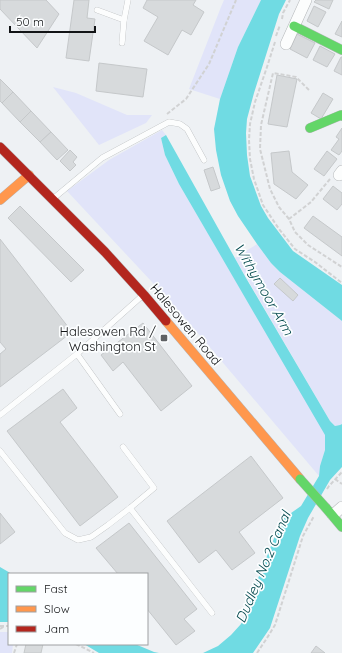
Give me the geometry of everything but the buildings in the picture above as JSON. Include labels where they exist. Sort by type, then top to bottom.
[{"type":"main road","points":[[294,26],[342,50]]},
{"type":"main road","points":[[310,128],[342,116]]},
{"type":"main road","name":"Halesowen Road","points":[[0,147],[105,252],[144,295],[342,527]]},
{"type":"main road","points":[[0,200],[29,176]]},
{"type":"street","points":[[286,44],[306,0]]},
{"type":"street","points":[[329,512],[342,507]]},
{"type":"lane","points":[[122,43],[128,0]]},
{"type":"lane","points":[[97,10],[124,20]]},
{"type":"lane","points":[[53,199],[102,158],[169,122],[180,124],[187,129],[204,160]]},
{"type":"lane","points":[[0,415],[77,354],[144,295]]},
{"type":"lane","points":[[77,354],[120,414]]},
{"type":"lane","points":[[0,451],[64,533],[78,540],[91,537],[154,488],[123,447]]},
{"type":"lane","points":[[130,508],[212,613]]},
{"type":"path","points":[[161,126],[160,119],[186,99],[209,64],[236,0]]},
{"type":"path","points":[[290,0],[283,13],[255,102],[250,124],[250,159],[254,179],[264,205],[279,229],[295,249],[342,282]]},
{"type":"path","points":[[309,90],[296,77],[273,73],[261,125],[260,149],[270,189],[279,207],[289,219],[295,232],[308,245],[342,267]]},
{"type":"path","points":[[289,219],[311,202],[332,177],[341,173]]},
{"type":"path","points":[[326,492],[329,486],[342,472]]},
{"type":"path","points":[[335,479],[342,484]]},
{"type":"path","points":[[257,653],[275,625],[304,536],[316,511]]},
{"type":"path","points":[[0,626],[8,626]]},
{"type":"path","points":[[0,630],[8,626]]},
{"type":"path","points":[[78,645],[94,653]]},
{"type":"shaded area","points":[[224,0],[261,0],[238,47],[220,99],[189,89]]},
{"type":"shaded area","points":[[53,87],[76,93],[127,115],[152,115],[146,123],[99,145]]},
{"type":"shaded area","points":[[162,130],[166,135],[161,138],[165,155],[179,184],[326,435],[325,450],[320,466],[319,476],[180,312],[67,191],[109,160]]},
{"type":"shaded area","points":[[257,244],[271,263],[280,272],[342,321],[342,424],[340,425],[335,426],[330,421],[235,258]]},
{"type":"shaded area","points":[[0,632],[8,632],[8,645],[13,645],[12,653],[0,653]]},
{"type":"water","points":[[261,0],[286,0],[279,14],[247,119],[247,155],[250,176],[261,206],[268,218],[293,251],[342,285],[342,321],[280,272],[271,263],[238,216],[230,201],[221,175],[214,129],[220,99],[238,47]]},
{"type":"water","name":"Dudley No.2 Canal","points":[[166,135],[246,278],[330,421],[335,426],[342,424],[342,467],[330,480],[308,518],[300,536],[270,628],[253,653],[203,653],[218,646],[241,624],[275,536],[284,518],[301,506],[319,476],[320,466],[325,450],[325,435],[179,184],[165,155],[161,138]]},
{"type":"water","points":[[0,567],[10,573],[8,573],[8,622],[0,622]]},
{"type":"water","points":[[86,645],[137,645],[159,653],[99,653]]},
{"type":"traffic: fast","points":[[294,26],[342,50]]},
{"type":"traffic: fast","points":[[310,128],[341,115],[342,116]]},
{"type":"traffic: fast","points":[[300,479],[326,508]]},
{"type":"traffic: fast","points":[[326,508],[342,527]]},
{"type":"traffic: slow","points":[[0,200],[29,175]]},
{"type":"traffic: slow","points":[[166,321],[300,479]]},
{"type":"traffic: jam","points":[[0,147],[105,252],[166,321]]},
{"type":"place","name":"Halesowen Rd / Washington St","points":[[164,338]]},
{"type":"water label","name":"Withymoor Arm","points":[[264,289]]}]
